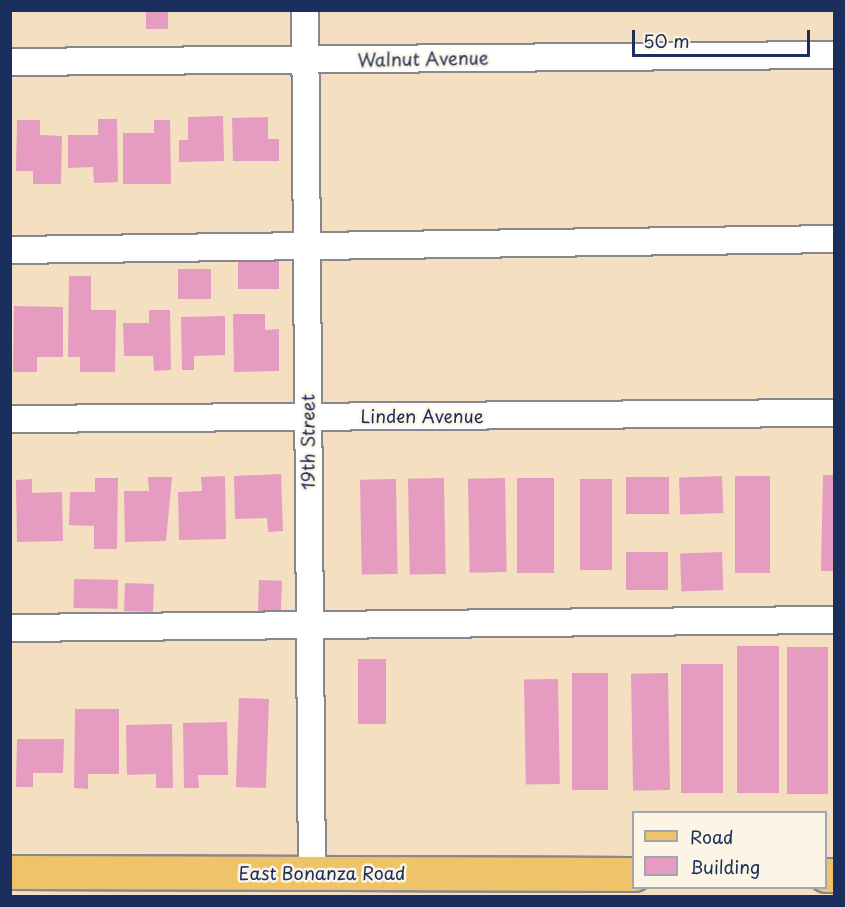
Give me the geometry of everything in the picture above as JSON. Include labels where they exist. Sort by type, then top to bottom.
[{"type":"main road","name":"East Bonanza Road","points":[[10,872],[632,874]]},
{"type":"street","name":"19th Street","points":[[305,10],[312,873]]},
{"type":"street","name":"Walnut Avenue","points":[[10,62],[834,55]]},
{"type":"street","points":[[10,250],[834,239]]},
{"type":"street","name":"Linden Avenue","points":[[10,419],[834,413]]},
{"type":"street","points":[[10,628],[834,620]]},
{"type":"building","points":[[146,10],[168,10],[168,29],[146,29]]},
{"type":"building","points":[[223,116],[224,161],[179,162],[179,140],[188,140],[188,117]]},
{"type":"building","points":[[268,117],[268,139],[279,139],[279,161],[233,161],[232,118]]},
{"type":"building","points":[[98,119],[117,119],[118,182],[94,183],[93,167],[68,168],[68,135],[98,135]]},
{"type":"building","points":[[17,120],[40,120],[40,135],[62,136],[61,184],[33,184],[33,171],[16,171]]},
{"type":"building","points":[[154,120],[170,120],[171,184],[123,184],[123,133],[154,133]]},
{"type":"building","points":[[238,258],[279,258],[279,289],[238,289]]},
{"type":"building","points":[[178,269],[211,269],[211,299],[178,299]]},
{"type":"building","points":[[69,276],[91,276],[91,310],[116,310],[115,372],[80,372],[80,357],[68,357]]},
{"type":"building","points":[[14,306],[63,307],[63,357],[37,357],[37,372],[13,372]]},
{"type":"building","points":[[149,310],[170,310],[171,370],[154,371],[153,356],[124,356],[123,323],[149,323]]},
{"type":"building","points":[[233,314],[265,314],[265,330],[279,329],[279,371],[234,372]]},
{"type":"building","points":[[225,316],[225,355],[194,356],[194,370],[182,370],[181,317]]},
{"type":"building","points":[[281,474],[283,531],[268,532],[267,518],[235,519],[234,476]]},
{"type":"building","points":[[823,475],[834,475],[834,571],[821,571]]},
{"type":"building","points":[[225,476],[226,539],[179,540],[178,492],[202,491],[201,477]]},
{"type":"building","points":[[722,476],[723,513],[680,514],[679,478]]},
{"type":"building","points":[[735,476],[770,476],[770,573],[735,573]]},
{"type":"building","points":[[148,477],[172,477],[166,541],[125,542],[124,491],[149,491]]},
{"type":"building","points":[[626,477],[669,477],[669,514],[626,514]]},
{"type":"building","points":[[95,478],[118,478],[117,549],[94,549],[94,526],[69,525],[70,492],[95,492]]},
{"type":"building","points":[[444,478],[446,574],[410,575],[408,479]]},
{"type":"building","points":[[505,478],[507,572],[470,573],[468,479]]},
{"type":"building","points":[[517,478],[554,478],[554,573],[517,573]]},
{"type":"building","points":[[32,479],[32,493],[62,492],[63,541],[17,542],[16,480]]},
{"type":"building","points":[[396,479],[398,574],[362,575],[360,480]]},
{"type":"building","points":[[580,479],[612,479],[612,570],[580,570]]},
{"type":"building","points":[[626,552],[668,552],[668,590],[626,590]]},
{"type":"building","points":[[722,552],[723,590],[681,591],[680,553]]},
{"type":"building","points":[[74,579],[118,580],[117,609],[73,608]]},
{"type":"building","points":[[259,580],[282,581],[281,612],[258,611]]},
{"type":"building","points":[[125,583],[154,584],[153,612],[124,611]]},
{"type":"building","points":[[737,646],[779,646],[779,793],[737,793]]},
{"type":"building","points":[[787,647],[828,647],[828,794],[787,794]]},
{"type":"building","points":[[358,659],[386,659],[386,724],[358,724]]},
{"type":"building","points":[[681,664],[723,664],[723,793],[681,793]]},
{"type":"building","points":[[572,673],[608,673],[608,790],[572,790]]},
{"type":"building","points":[[668,673],[670,790],[633,791],[631,674]]},
{"type":"building","points":[[558,679],[560,784],[526,785],[524,680]]},
{"type":"building","points":[[239,698],[269,699],[266,788],[236,787]]},
{"type":"building","points":[[75,709],[119,709],[119,774],[88,774],[88,789],[74,788]]},
{"type":"building","points":[[227,722],[228,775],[198,775],[199,788],[184,788],[183,723]]},
{"type":"building","points":[[172,724],[173,788],[156,788],[156,774],[127,775],[126,725]]},
{"type":"building","points":[[17,739],[64,739],[63,773],[33,773],[33,787],[16,787]]}]
